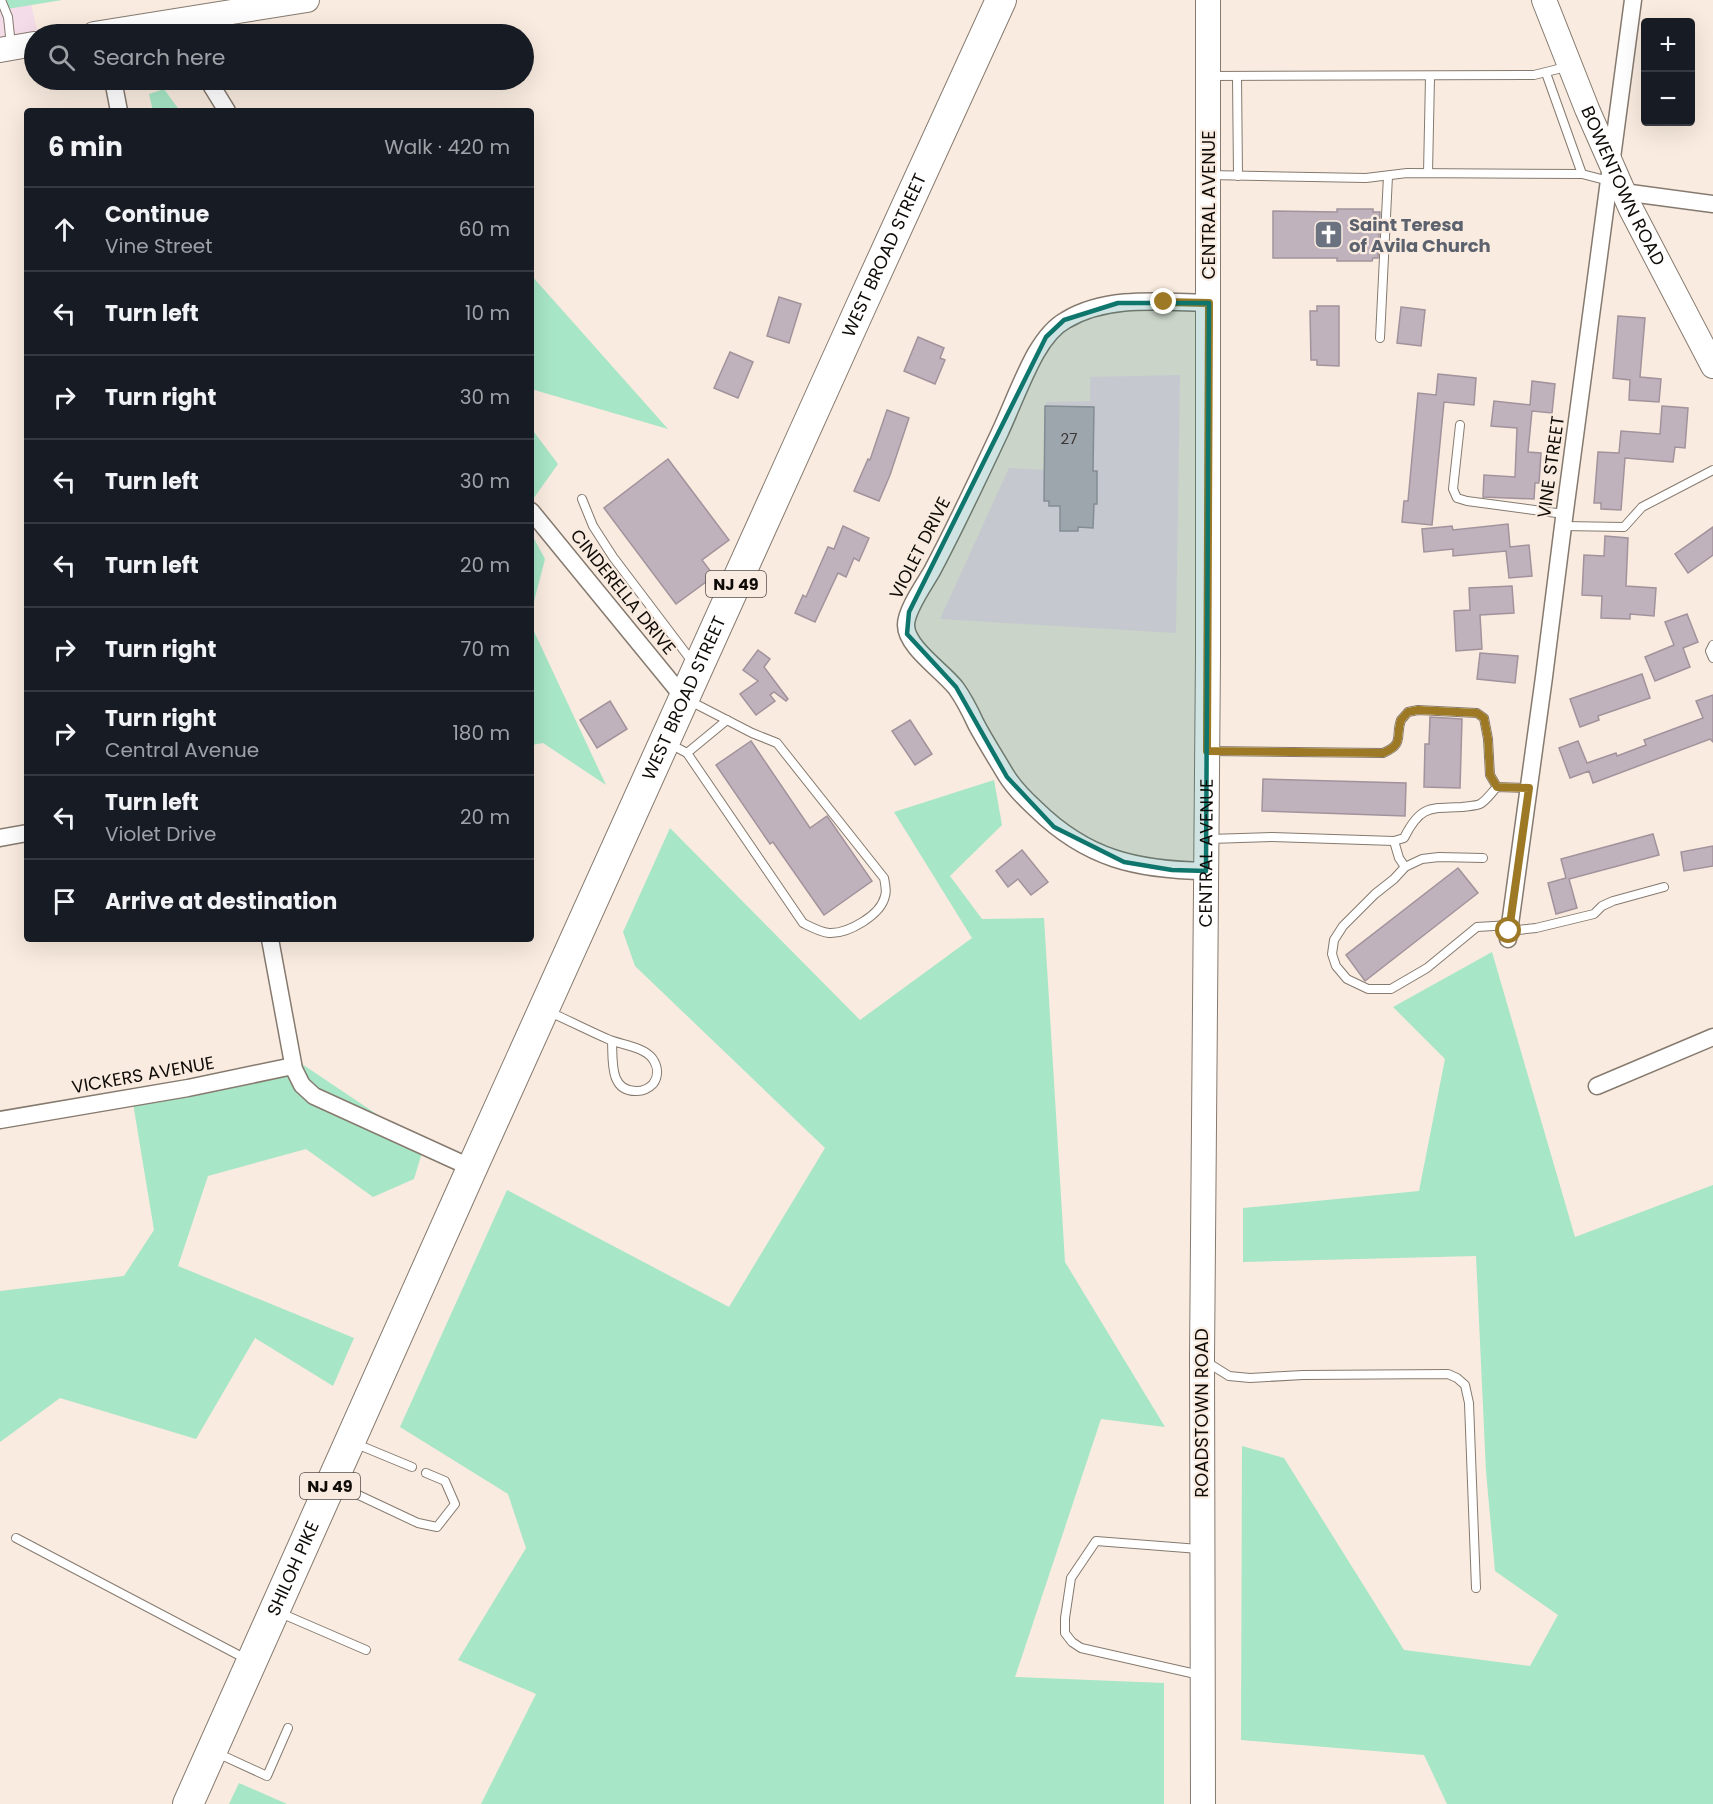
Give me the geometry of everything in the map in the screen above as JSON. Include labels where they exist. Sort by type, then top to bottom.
[{"type":"highway","name":"WEST BROAD STREET","points":[[472,1168],[544,1010],[676,747],[684,698],[1001,0]]},
{"type":"highway","name":"SHILOH PIKE","points":[[188,1804],[472,1168]]},
{"type":"main road","points":[[201,24],[307,0]]},
{"type":"main road","name":"CENTRAL AVENUE","points":[[1205,1022],[1209,303],[1208,0]]},
{"type":"main road","name":"BOWENTOWN ROAD","points":[[1544,0],[1614,179],[1713,366]]},
{"type":"main road","name":"ROADSTOWN ROAD","points":[[1203,1804],[1202,1359],[1205,1022]]},
{"type":"street","name":"VINE STREET","points":[[1509,932],[1563,520],[1614,179],[1633,0]]},
{"type":"street","points":[[115,90],[118,108]]},
{"type":"street","points":[[214,90],[224,108]]},
{"type":"street","points":[[1614,179],[1713,204]]},
{"type":"street","name":"VIOLET DRIVE","points":[[1206,871],[1160,869],[1124,862],[1074,840],[1054,827],[1021,795],[1007,777],[956,687],[913,643],[906,623],[909,612],[933,568],[1035,355],[1046,337],[1064,320],[1087,310],[1118,303],[1209,303]]},
{"type":"street","name":"CINDERELLA DRIVE","points":[[534,515],[684,698]]},
{"type":"street","points":[[0,838],[24,834]]},
{"type":"street","points":[[271,942],[293,1066],[302,1084],[314,1096],[472,1168]]},
{"type":"street","points":[[1597,1086],[1713,1037]]},
{"type":"street","name":"VICKERS AVENUE","points":[[0,1120],[188,1088],[293,1066]]},
{"type":"lane","points":[[1,0],[8,17],[15,47]]},
{"type":"lane","points":[[1208,76],[1534,75],[1570,66]]},
{"type":"lane","points":[[1545,73],[1582,174]]},
{"type":"lane","points":[[1237,77],[1238,176]]},
{"type":"lane","points":[[1428,173],[1430,77]]},
{"type":"lane","points":[[1209,175],[1366,178],[1428,173],[1582,174],[1614,179]]},
{"type":"lane","points":[[1380,338],[1388,176]]},
{"type":"lane","points":[[1460,425],[1454,489],[1457,498],[1563,520],[1624,527],[1642,507],[1713,470]]},
{"type":"lane","points":[[582,499],[593,526],[613,558],[698,669]]},
{"type":"lane","points":[[1713,645],[1710,651],[1713,658]]},
{"type":"lane","points":[[684,698],[777,743],[884,878],[886,896],[878,911],[867,920],[832,933],[823,932],[803,923],[676,747],[727,720]]},
{"type":"lane","points":[[1207,751],[1383,753],[1390,750],[1399,738],[1401,719],[1408,712],[1418,710],[1477,713],[1484,718],[1490,775],[1497,787]]},
{"type":"lane","points":[[1206,840],[1272,837],[1394,841],[1404,838],[1420,815],[1434,807],[1465,807],[1481,804],[1497,787],[1529,788]]},
{"type":"lane","points":[[1394,841],[1399,858],[1405,867]]},
{"type":"lane","points":[[1483,858],[1439,857],[1422,859],[1405,867],[1343,926],[1334,940],[1332,954],[1336,966],[1347,979],[1368,989],[1391,989],[1427,968],[1477,927],[1509,932],[1536,928],[1594,915],[1602,906],[1613,901],[1664,887]]},
{"type":"lane","points":[[544,1010],[612,1041],[634,1048],[652,1058],[658,1075],[655,1082],[648,1088],[636,1091],[621,1087],[616,1082],[614,1073],[612,1041]]},
{"type":"lane","points":[[1202,1359],[1230,1376],[1250,1378],[1303,1375],[1449,1374],[1466,1385],[1469,1403],[1476,1588]]},
{"type":"lane","points":[[350,1442],[412,1467]]},
{"type":"lane","points":[[332,1482],[418,1523],[437,1527],[455,1504],[445,1481],[426,1473]]},
{"type":"lane","points":[[16,1538],[251,1661]]},
{"type":"lane","points":[[1202,1549],[1096,1541],[1071,1578],[1065,1633],[1081,1648],[1203,1676]]},
{"type":"lane","points":[[274,1610],[366,1650]]},
{"type":"lane","points":[[211,1751],[267,1776],[288,1728]]},
{"type":"highlighted area","points":[[1118,303],[1209,303],[1206,871],[1172,870],[1124,862],[1054,827],[1007,777],[956,687],[907,634],[909,612],[1046,337],[1064,320]]},
{"type":"shaded area","points":[[0,0],[30,0],[36,24],[24,24],[24,40],[0,50]]},
{"type":"shaded area","points":[[1180,375],[1176,633],[940,619],[1009,468],[1045,470],[1046,402],[1090,401],[1090,377]]},
{"type":"green space","points":[[4,0],[62,0],[7,9]]},
{"type":"green space","points":[[165,90],[178,108],[152,108],[149,94]]},
{"type":"green space","points":[[534,278],[668,429],[534,390]]},
{"type":"green space","points":[[534,432],[558,464],[534,498]]},
{"type":"green space","points":[[534,539],[545,559],[534,601]]},
{"type":"green space","points":[[534,631],[606,785],[543,743],[534,744]]},
{"type":"green space","points":[[994,780],[1002,825],[950,876],[982,919],[1044,918],[1065,1262],[1165,1427],[1101,1419],[1015,1677],[1164,1683],[1164,1804],[481,1804],[536,1694],[458,1660],[526,1548],[508,1494],[400,1427],[507,1190],[729,1307],[825,1148],[635,966],[623,932],[670,828],[860,1020],[972,938],[894,812]]},
{"type":"green space","points":[[1492,952],[1575,1237],[1713,1185],[1713,1804],[1447,1804],[1424,1755],[1241,1740],[1242,1446],[1284,1458],[1404,1650],[1530,1666],[1558,1615],[1495,1571],[1486,1471],[1476,1256],[1243,1262],[1243,1208],[1419,1191],[1445,1059],[1393,1007]]},
{"type":"green space","points":[[296,1060],[424,1146],[414,1179],[373,1197],[306,1149],[208,1176],[178,1266],[354,1338],[333,1386],[255,1338],[196,1439],[60,1398],[0,1442],[0,1291],[124,1276],[154,1230],[131,1091]]},
{"type":"green space","points":[[239,1783],[287,1804],[229,1804]]},
{"type":"building","name":"Saint Teresa of Avila Church","points":[[1337,209],[1373,209],[1373,212],[1380,212],[1378,258],[1373,258],[1372,261],[1337,261],[1337,258],[1273,258],[1273,211],[1337,212]]},
{"type":"building","points":[[779,297],[801,304],[789,343],[767,336]]},
{"type":"building","points":[[1317,306],[1339,306],[1339,366],[1317,365],[1317,360],[1311,360],[1310,311],[1317,311]]},
{"type":"building","points":[[1401,307],[1425,310],[1421,346],[1397,343]]},
{"type":"building","points":[[1618,316],[1645,318],[1640,377],[1661,379],[1659,402],[1629,400],[1630,380],[1613,378]]},
{"type":"building","points":[[918,337],[944,348],[940,358],[945,360],[935,384],[904,371]]},
{"type":"building","points":[[730,352],[753,362],[738,398],[714,388]]},
{"type":"building","points":[[1438,374],[1476,378],[1474,405],[1444,402],[1432,525],[1402,522],[1404,501],[1408,501],[1418,393],[1436,395]]},
{"type":"building","points":[[1532,381],[1555,384],[1552,413],[1532,411],[1528,452],[1541,453],[1539,483],[1535,483],[1534,499],[1483,497],[1484,475],[1515,477],[1517,428],[1491,426],[1494,401],[1530,405]]},
{"type":"building","points":[[1045,406],[1094,407],[1093,471],[1097,471],[1097,504],[1094,504],[1093,528],[1078,527],[1078,531],[1060,531],[1060,506],[1049,506],[1049,501],[1044,501]]},
{"type":"building","points":[[1662,406],[1688,408],[1685,448],[1675,447],[1673,462],[1625,458],[1621,510],[1601,509],[1601,503],[1594,503],[1598,452],[1619,453],[1621,431],[1660,434]]},
{"type":"building","points":[[887,410],[909,418],[879,501],[854,491],[868,459],[870,460]]},
{"type":"building","points":[[668,459],[729,540],[702,560],[714,576],[676,604],[604,508]]},
{"type":"building","points":[[1508,524],[1510,547],[1529,545],[1532,576],[1509,578],[1506,551],[1453,556],[1453,549],[1424,552],[1422,529],[1452,526],[1453,530]]},
{"type":"building","points":[[843,526],[869,538],[859,561],[854,558],[846,577],[838,573],[815,622],[795,613],[803,595],[806,597],[828,547],[834,549]]},
{"type":"building","points":[[1713,527],[1713,555],[1688,573],[1675,554]]},
{"type":"building","points":[[1605,536],[1628,538],[1626,586],[1656,588],[1654,616],[1630,614],[1630,619],[1601,618],[1602,596],[1582,595],[1584,555],[1604,556]]},
{"type":"building","points":[[1512,586],[1514,613],[1480,615],[1482,649],[1456,651],[1454,611],[1470,610],[1469,588]]},
{"type":"building","points":[[1687,614],[1698,642],[1683,648],[1690,667],[1655,681],[1645,657],[1674,645],[1665,622]]},
{"type":"building","points":[[758,650],[770,659],[764,667],[788,699],[786,701],[774,692],[770,695],[775,701],[756,715],[740,694],[758,681],[743,670]]},
{"type":"building","points":[[1480,653],[1518,656],[1515,683],[1477,679]]},
{"type":"building","points":[[1642,674],[1650,698],[1598,716],[1599,720],[1580,727],[1570,699]]},
{"type":"building","points":[[1713,695],[1713,742],[1710,739],[1593,783],[1589,771],[1570,778],[1559,748],[1578,741],[1587,763],[1616,753],[1617,756],[1646,745],[1644,740],[1703,718],[1696,701]]},
{"type":"building","points":[[610,701],[627,729],[597,748],[580,720]]},
{"type":"building","points":[[1430,717],[1462,719],[1460,788],[1424,787],[1425,744],[1429,744]]},
{"type":"building","points":[[910,720],[932,754],[915,765],[892,731]]},
{"type":"building","points":[[751,741],[810,828],[827,816],[872,881],[824,915],[773,842],[770,844],[716,765]]},
{"type":"building","points":[[1263,779],[1406,783],[1405,816],[1262,811]]},
{"type":"building","points":[[1653,834],[1659,855],[1569,879],[1577,908],[1556,914],[1548,883],[1566,878],[1561,859]]},
{"type":"building","points":[[1713,846],[1713,866],[1684,871],[1681,852]]},
{"type":"building","points":[[1022,850],[1048,882],[1031,895],[1018,879],[1008,887],[996,871]]},
{"type":"building","points":[[1458,868],[1478,893],[1365,981],[1346,955]]},
{"type":"place","name":"Saint Teresa of Avila Church","points":[[1328,235]]},
{"type":"route","points":[[1164,302],[1209,303],[1207,751],[1376,754],[1395,746],[1399,738],[1401,719],[1408,712],[1418,710],[1477,713],[1484,718],[1490,775],[1497,787],[1529,788],[1509,931]]}]
